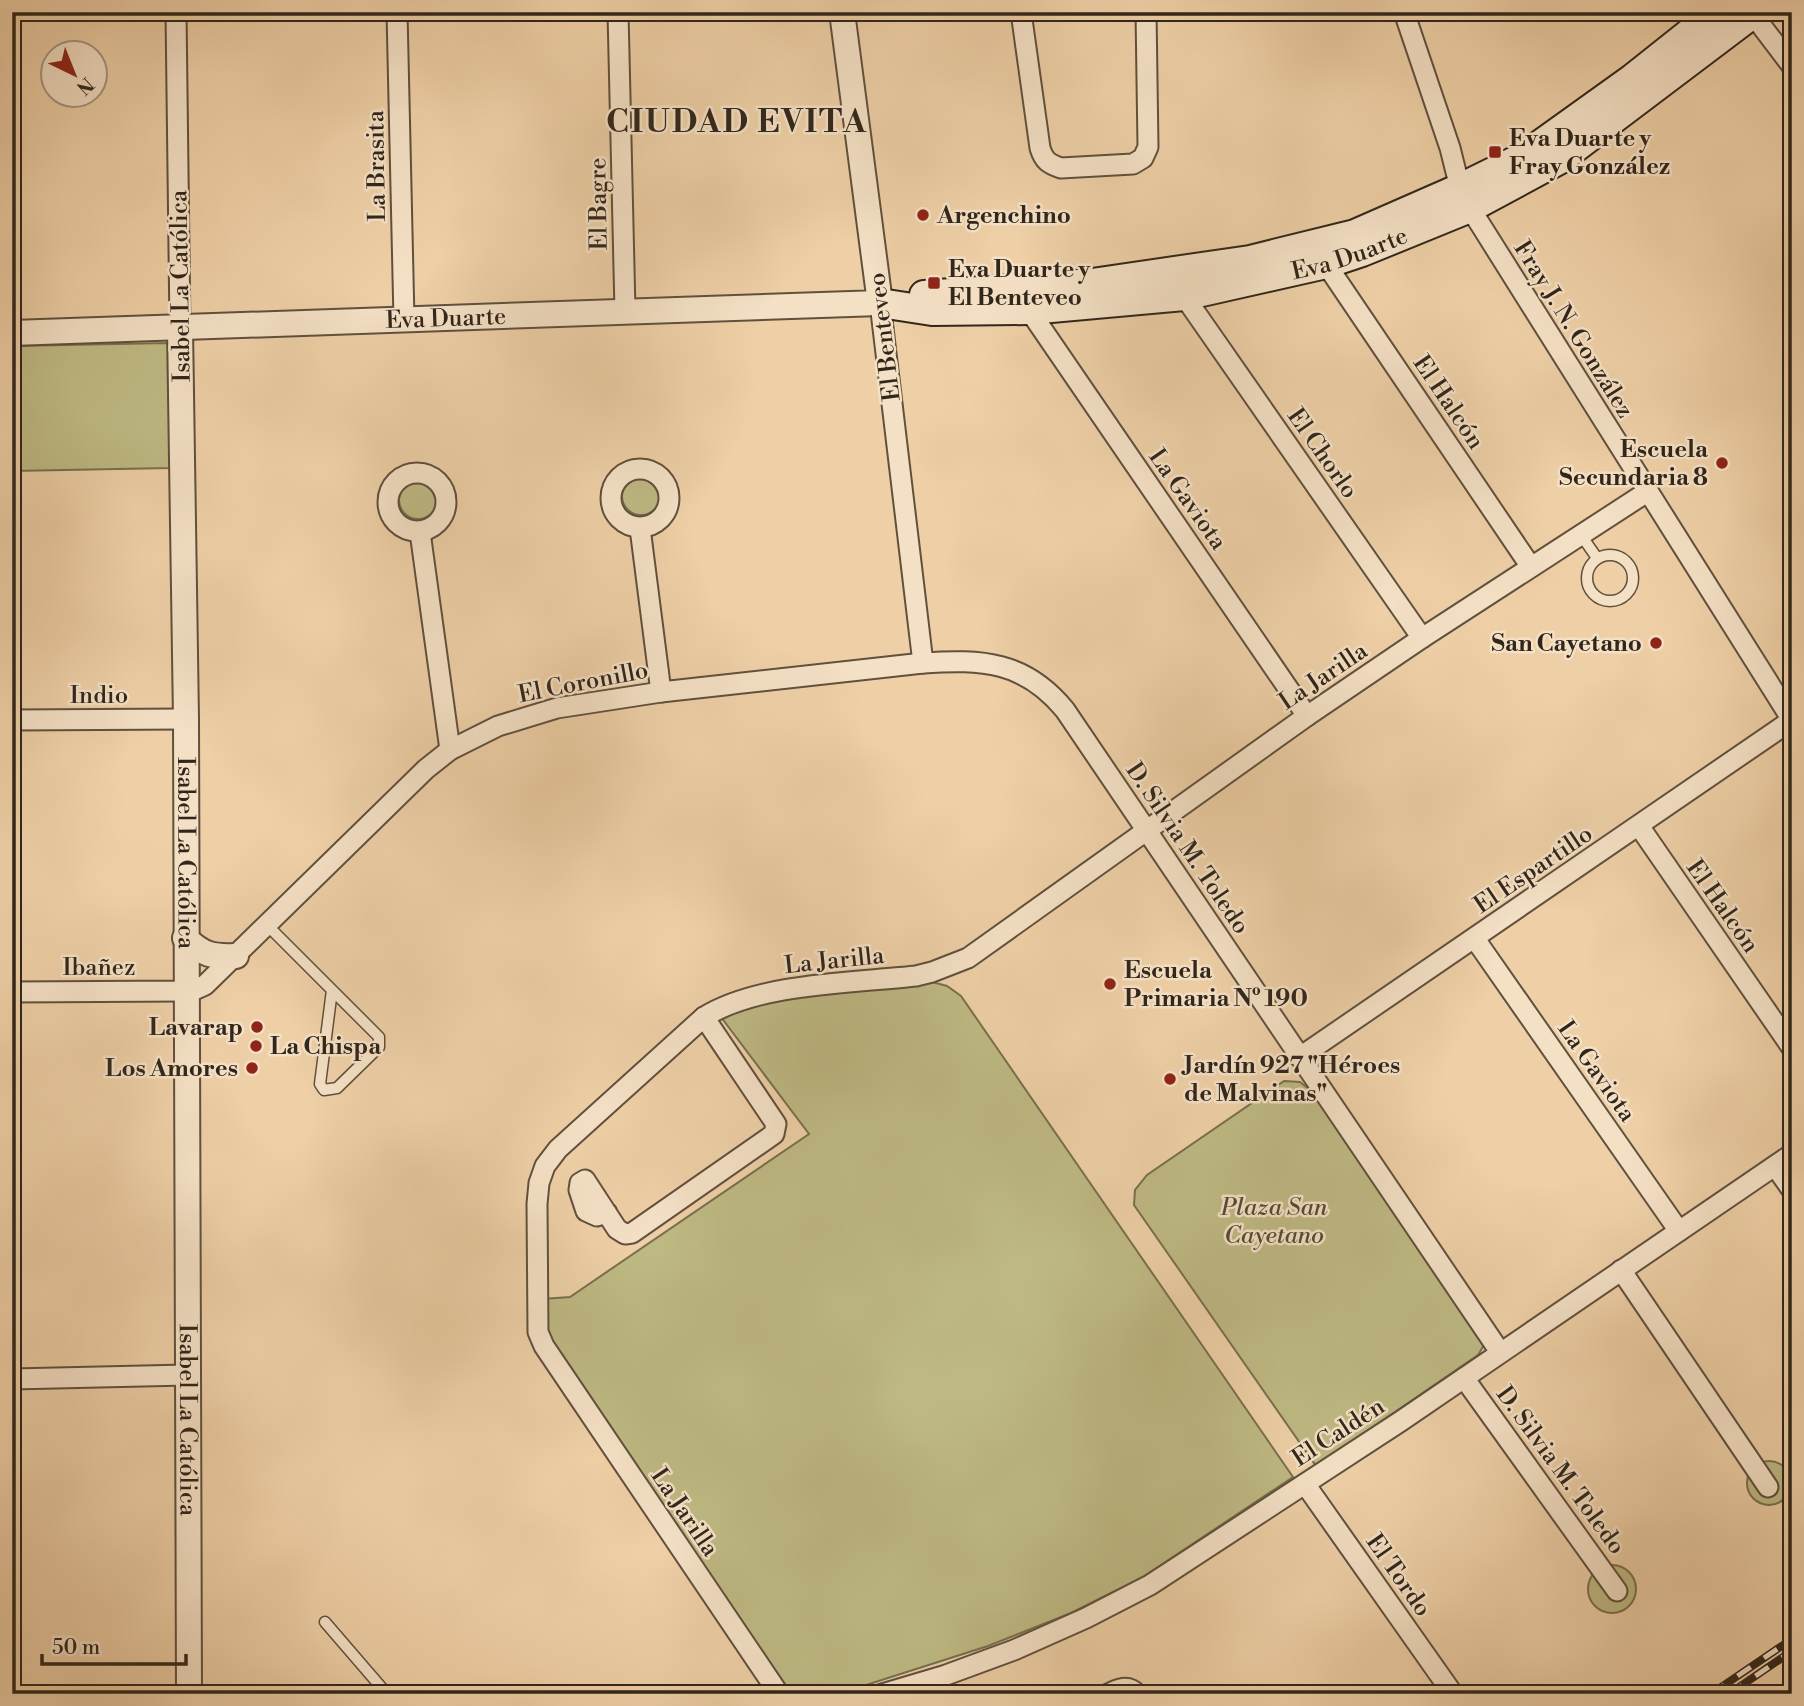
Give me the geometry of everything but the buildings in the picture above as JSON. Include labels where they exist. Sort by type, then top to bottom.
[{"type":"main road","name":"Eva Duarte","points":[[880,303],[932,311],[1029,310],[1184,296],[1326,264],[1393,241],[1465,198],[1633,78],[1716,12]]},
{"type":"main road","name":"Eva Duarte","points":[[880,303],[935,292],[1092,283],[1250,261],[1355,234],[1465,198],[1559,160],[1753,13]]},
{"type":"street","name":"Isabel La Católica","points":[[176,12],[186,719],[188,1694]]},
{"type":"street","name":"La Brasita","points":[[397,12],[404,320]]},
{"type":"street","name":"El Bagre","points":[[618,12],[625,311]]},
{"type":"street","name":"El Benteveo","points":[[842,12],[923,663]]},
{"type":"street","points":[[1021,12],[1040,148],[1044,159],[1061,168],[1133,163],[1143,158],[1148,147],[1146,12]]},
{"type":"street","name":"Fray J. N. González","points":[[1404,12],[1465,198],[1792,720]]},
{"type":"street","points":[[1753,13],[1792,66]]},
{"type":"street","name":"El Halcón","points":[[1326,264],[1531,567]]},
{"type":"street","name":"El Chorlo","points":[[1184,296],[1422,638]]},
{"type":"street","name":"Eva Duarte","points":[[12,333],[880,303]]},
{"type":"street","name":"La Gaviota","points":[[1029,310],[1307,716]]},
{"type":"street","name":"La Jarilla","points":[[779,1694],[550,1358],[538,1332],[537,1204],[539,1183],[545,1166],[558,1149],[704,1017],[734,1001],[778,990],[916,976],[952,965],[987,946],[1146,829],[1307,716],[1647,492]]},
{"type":"street","points":[[640,528],[661,692]]},
{"type":"street","points":[[420,532],[450,750]]},
{"type":"street","name":"D. Silvia M. Toledo","points":[[923,663],[957,660],[986,662],[1016,670],[1052,694],[1500,1352]]},
{"type":"street","name":"El Coronillo","points":[[185,991],[205,985],[426,769],[450,750],[498,726],[557,708],[661,692],[923,663]]},
{"type":"street","name":"Indio","points":[[12,720],[186,719]]},
{"type":"street","name":"El Espartillo","points":[[1300,1057],[1792,720]]},
{"type":"street","name":"El Halcón","points":[[1639,827],[1792,1048]]},
{"type":"street","points":[[185,938],[199,951],[217,957],[236,956]]},
{"type":"street","name":"La Gaviota","points":[[1475,939],[1679,1231]]},
{"type":"street","name":"Ibañez","points":[[12,992],[185,991]]},
{"type":"street","points":[[607,1213],[617,1229],[625,1234],[632,1233],[774,1134],[776,1124],[704,1017]]},
{"type":"street","name":"El Caldén","points":[[881,1694],[946,1675],[1014,1650],[1086,1618],[1150,1585],[1464,1378],[1792,1154]]},
{"type":"street","points":[[1775,1166],[1792,1190]]},
{"type":"street","points":[[1621,1270],[1768,1487]]},
{"type":"street","points":[[12,1379],[187,1375]]},
{"type":"street","name":"D. Silvia M. Toledo","points":[[1464,1378],[1617,1591]]},
{"type":"street","name":"El Tordo","points":[[1305,1484],[1453,1694]]},
{"type":"street","points":[[1108,1694],[1122,1688],[1133,1689],[1137,1694]]},
{"type":"lane","points":[[1581,534],[1597,558]]},
{"type":"lane","points":[[1611,554],[1629,565],[1633,579],[1628,593],[1606,601],[1592,594],[1586,579],[1587,571],[1597,558],[1611,554]]},
{"type":"lane","points":[[267,925],[380,1037],[379,1047],[337,1088],[324,1090],[320,1084],[332,990]]},
{"type":"lane","points":[[325,1622],[387,1694]]},
{"type":"green space","points":[[168,343],[170,468],[12,471],[12,346]]},
{"type":"green space","points":[[641,477],[655,482],[660,496],[655,510],[641,515],[627,510],[622,496],[627,482]]},
{"type":"green space","points":[[418,481],[432,486],[437,500],[432,514],[418,519],[404,514],[399,500],[404,486]]},
{"type":"green space","points":[[932,982],[947,986],[961,996],[1293,1477],[1143,1577],[1071,1613],[988,1646],[838,1694],[790,1694],[552,1345],[542,1312],[543,1299],[570,1297],[809,1134],[721,1017],[764,1001]]},
{"type":"green space","name":"Plaza San Cayetano","points":[[1284,1081],[1300,1082],[1314,1093],[1484,1345],[1478,1355],[1316,1466],[1134,1205],[1135,1190],[1147,1175]]},
{"type":"green space","points":[[1769,1461],[1785,1467],[1791,1483],[1785,1499],[1769,1505],[1753,1499],[1747,1483],[1753,1467]]},
{"type":"green space","points":[[1612,1565],[1629,1572],[1636,1589],[1629,1606],[1612,1613],[1595,1606],[1588,1589],[1595,1572]]},
{"type":"railway","points":[[1711,1694],[1792,1639]]},
{"type":"railway","points":[[1729,1694],[1792,1651]]},
{"type":"place","name":"Eva Duarte y Fray González","points":[[1495,152]]},
{"type":"place","name":"Argenchino","points":[[923,215]]},
{"type":"place","name":"Eva Duarte y El Benteveo","points":[[934,283]]},
{"type":"place","name":"Escuela Secundaria 8","points":[[1722,463]]},
{"type":"place","name":"San Cayetano","points":[[1656,643]]},
{"type":"place","name":"Escuela Primaria Nº 190","points":[[1110,984]]},
{"type":"place","name":"Lavarap","points":[[257,1027]]},
{"type":"place","name":"La Chispa","points":[[256,1046]]},
{"type":"place","name":"Los Amores","points":[[252,1068]]},
{"type":"place","name":"Jardín 927 \"Héroes de Malvinas\"","points":[[1170,1079]]},
{"type":"district","name":"CIUDAD EVITA","points":[[737,121]]}]
